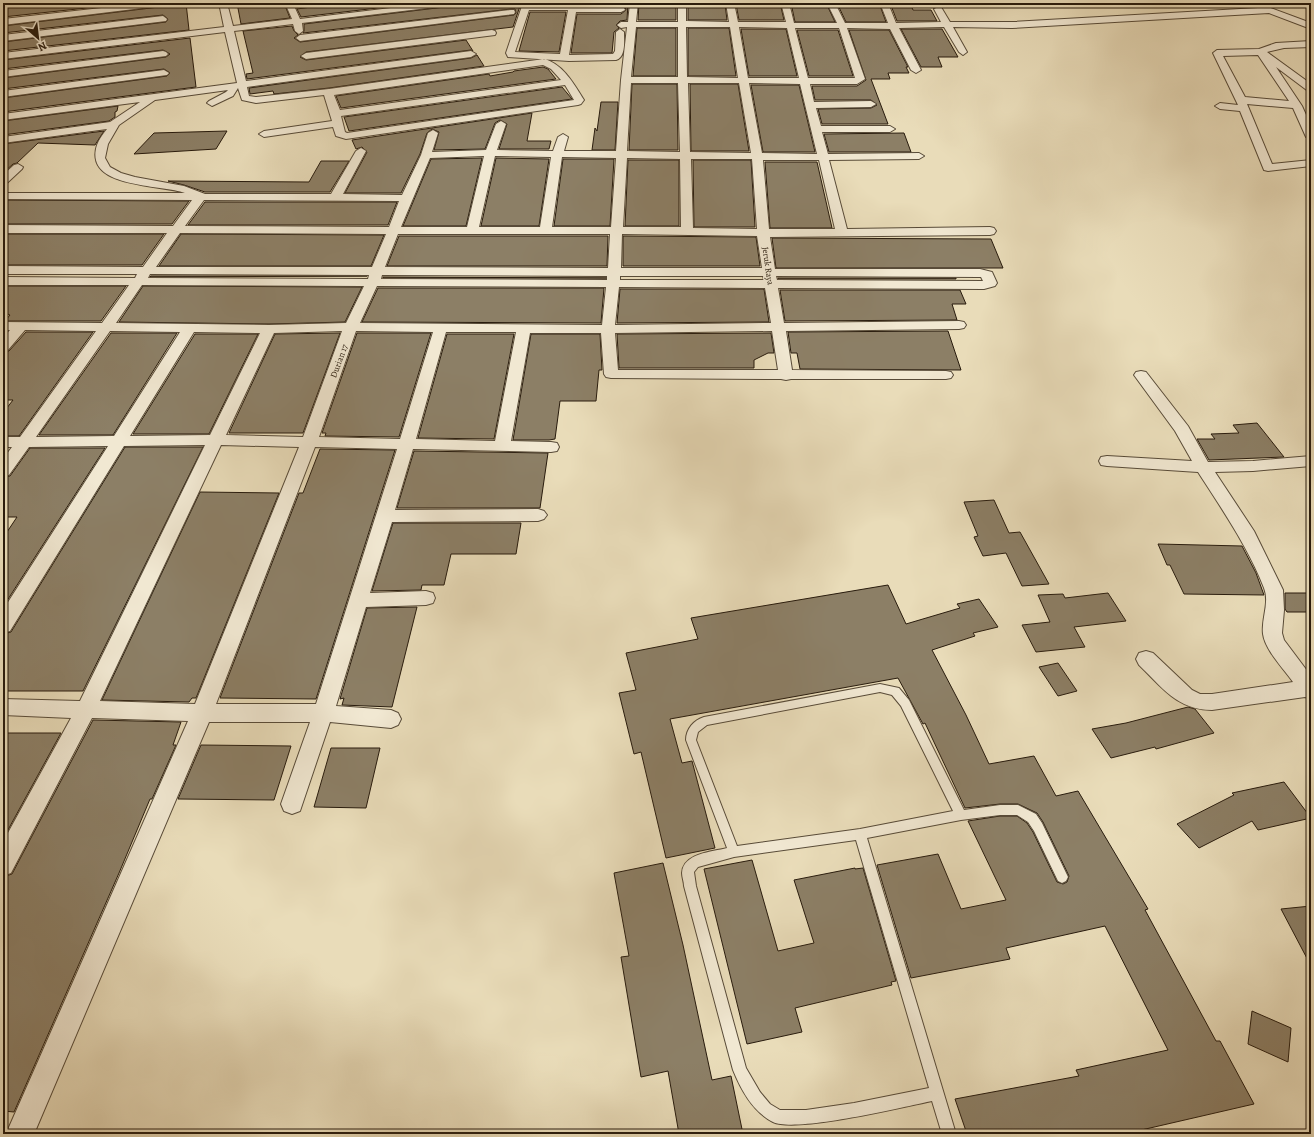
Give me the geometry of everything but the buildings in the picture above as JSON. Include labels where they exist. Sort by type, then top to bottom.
[{"type":"street","points":[[3,22],[165,3],[161,36],[163,66]]},
{"type":"street","points":[[223,3],[238,85],[244,96],[252,100],[329,92],[546,63],[552,65],[567,82],[579,100],[578,102],[350,136],[341,135],[329,92]]},
{"type":"street","points":[[304,50],[297,22],[289,5],[318,3]]},
{"type":"street","points":[[3,56],[161,36],[297,22],[453,3]]},
{"type":"street","points":[[503,3],[511,12]]},
{"type":"street","points":[[634,3],[620,155],[613,277],[608,329],[609,370],[613,375],[946,375]]},
{"type":"street","points":[[682,3],[687,231]]},
{"type":"street","name":"Jeruk Raya","points":[[730,3],[756,156],[763,233],[786,376]]},
{"type":"street","points":[[785,3],[805,80],[822,157],[842,232]]},
{"type":"street","points":[[626,80],[805,80],[851,82],[860,80],[842,25],[831,3]]},
{"type":"street","points":[[884,3],[893,26],[916,70]]},
{"type":"street","points":[[1253,3],[1311,26]]},
{"type":"street","points":[[526,5],[574,7],[621,6],[618,51],[616,57],[514,56],[510,54],[526,5]]},
{"type":"street","points":[[564,57],[574,7]]},
{"type":"street","points":[[938,9],[963,52]]},
{"type":"street","points":[[620,25],[1012,25],[1271,10]]},
{"type":"street","points":[[304,50],[511,12]]},
{"type":"street","points":[[506,21],[510,17],[511,12]]},
{"type":"street","points":[[3,38],[163,19]]},
{"type":"street","points":[[3,116],[471,54],[494,31],[304,50]]},
{"type":"street","points":[[1261,52],[1263,49],[1270,47],[1311,44]]},
{"type":"street","points":[[1261,52],[1296,105],[1311,137]]},
{"type":"street","points":[[1311,89],[1261,52],[1217,53],[1242,104],[1268,168],[1311,163]]},
{"type":"street","points":[[471,54],[484,71]]},
{"type":"street","points":[[3,74],[163,66]]},
{"type":"street","points":[[3,94],[163,66]]},
{"type":"street","points":[[264,134],[337,119],[567,82]]},
{"type":"street","points":[[212,103],[230,94],[238,85]]},
{"type":"street","points":[[153,96],[115,124],[103,140],[100,151],[100,161],[104,167],[118,176],[148,184],[184,190],[202,196]]},
{"type":"street","points":[[810,105],[871,104]]},
{"type":"street","points":[[1220,106],[1242,104],[1296,105],[1311,107]]},
{"type":"street","points":[[3,140],[115,124]]},
{"type":"street","points":[[472,230],[490,153],[501,124]]},
{"type":"street","points":[[816,129],[890,129]]},
{"type":"street","name":"Durian 17","points":[[20,1134],[202,713],[309,442],[351,327],[375,277],[395,230],[406,198],[426,155],[433,133]]},
{"type":"street","points":[[545,231],[557,154],[562,137]]},
{"type":"street","points":[[336,196],[361,151]]},
{"type":"street","points":[[426,155],[490,153],[822,157],[919,156]]},
{"type":"street","points":[[3,181],[18,167]]},
{"type":"street","points":[[3,196],[336,196],[406,198]]},
{"type":"street","points":[[3,471],[108,326],[137,282],[202,196]]},
{"type":"street","points":[[3,229],[472,230],[616,232],[687,231],[763,233],[990,231]]},
{"type":"street","points":[[3,270],[146,270],[375,277]]},
{"type":"street","points":[[20,281],[29,270]]},
{"type":"street","points":[[3,281],[137,282],[375,277],[613,277],[770,279],[934,278]]},
{"type":"street","points":[[3,326],[269,329],[441,327],[608,329],[959,325]]},
{"type":"street","points":[[3,347],[21,326]]},
{"type":"street","points":[[292,804],[323,713],[385,516],[405,444],[441,327]]},
{"type":"street","points":[[3,626],[190,328]]},
{"type":"street","points":[[502,445],[524,328]]},
{"type":"street","points":[[3,866],[86,710],[214,440],[269,329]]},
{"type":"street","points":[[1141,375],[1182,429],[1203,467],[1245,531],[1274,590],[1275,610],[1272,633],[1275,643],[1310,689],[1218,702],[1198,702],[1179,692],[1146,659]]},
{"type":"street","points":[[3,442],[214,440],[552,447]]},
{"type":"street","points":[[1107,461],[1203,467],[1253,466],[1311,461]]},
{"type":"street","points":[[385,516],[538,515]]},
{"type":"street","points":[[358,600],[426,598]]},
{"type":"street","points":[[3,707],[202,713],[323,713],[391,719]]},
{"type":"lane","points":[[734,852],[691,740],[691,734],[694,729],[704,721],[880,688],[895,691],[905,704],[961,815]]},
{"type":"lane","points":[[938,1093],[807,1118],[779,1118],[760,1104],[753,1095],[740,1070],[688,876],[689,868],[695,862],[734,852],[860,834],[961,815],[1000,810],[1018,810],[1027,814],[1038,827],[1062,877]]},
{"type":"lane","points":[[860,834],[950,1134]]}]
